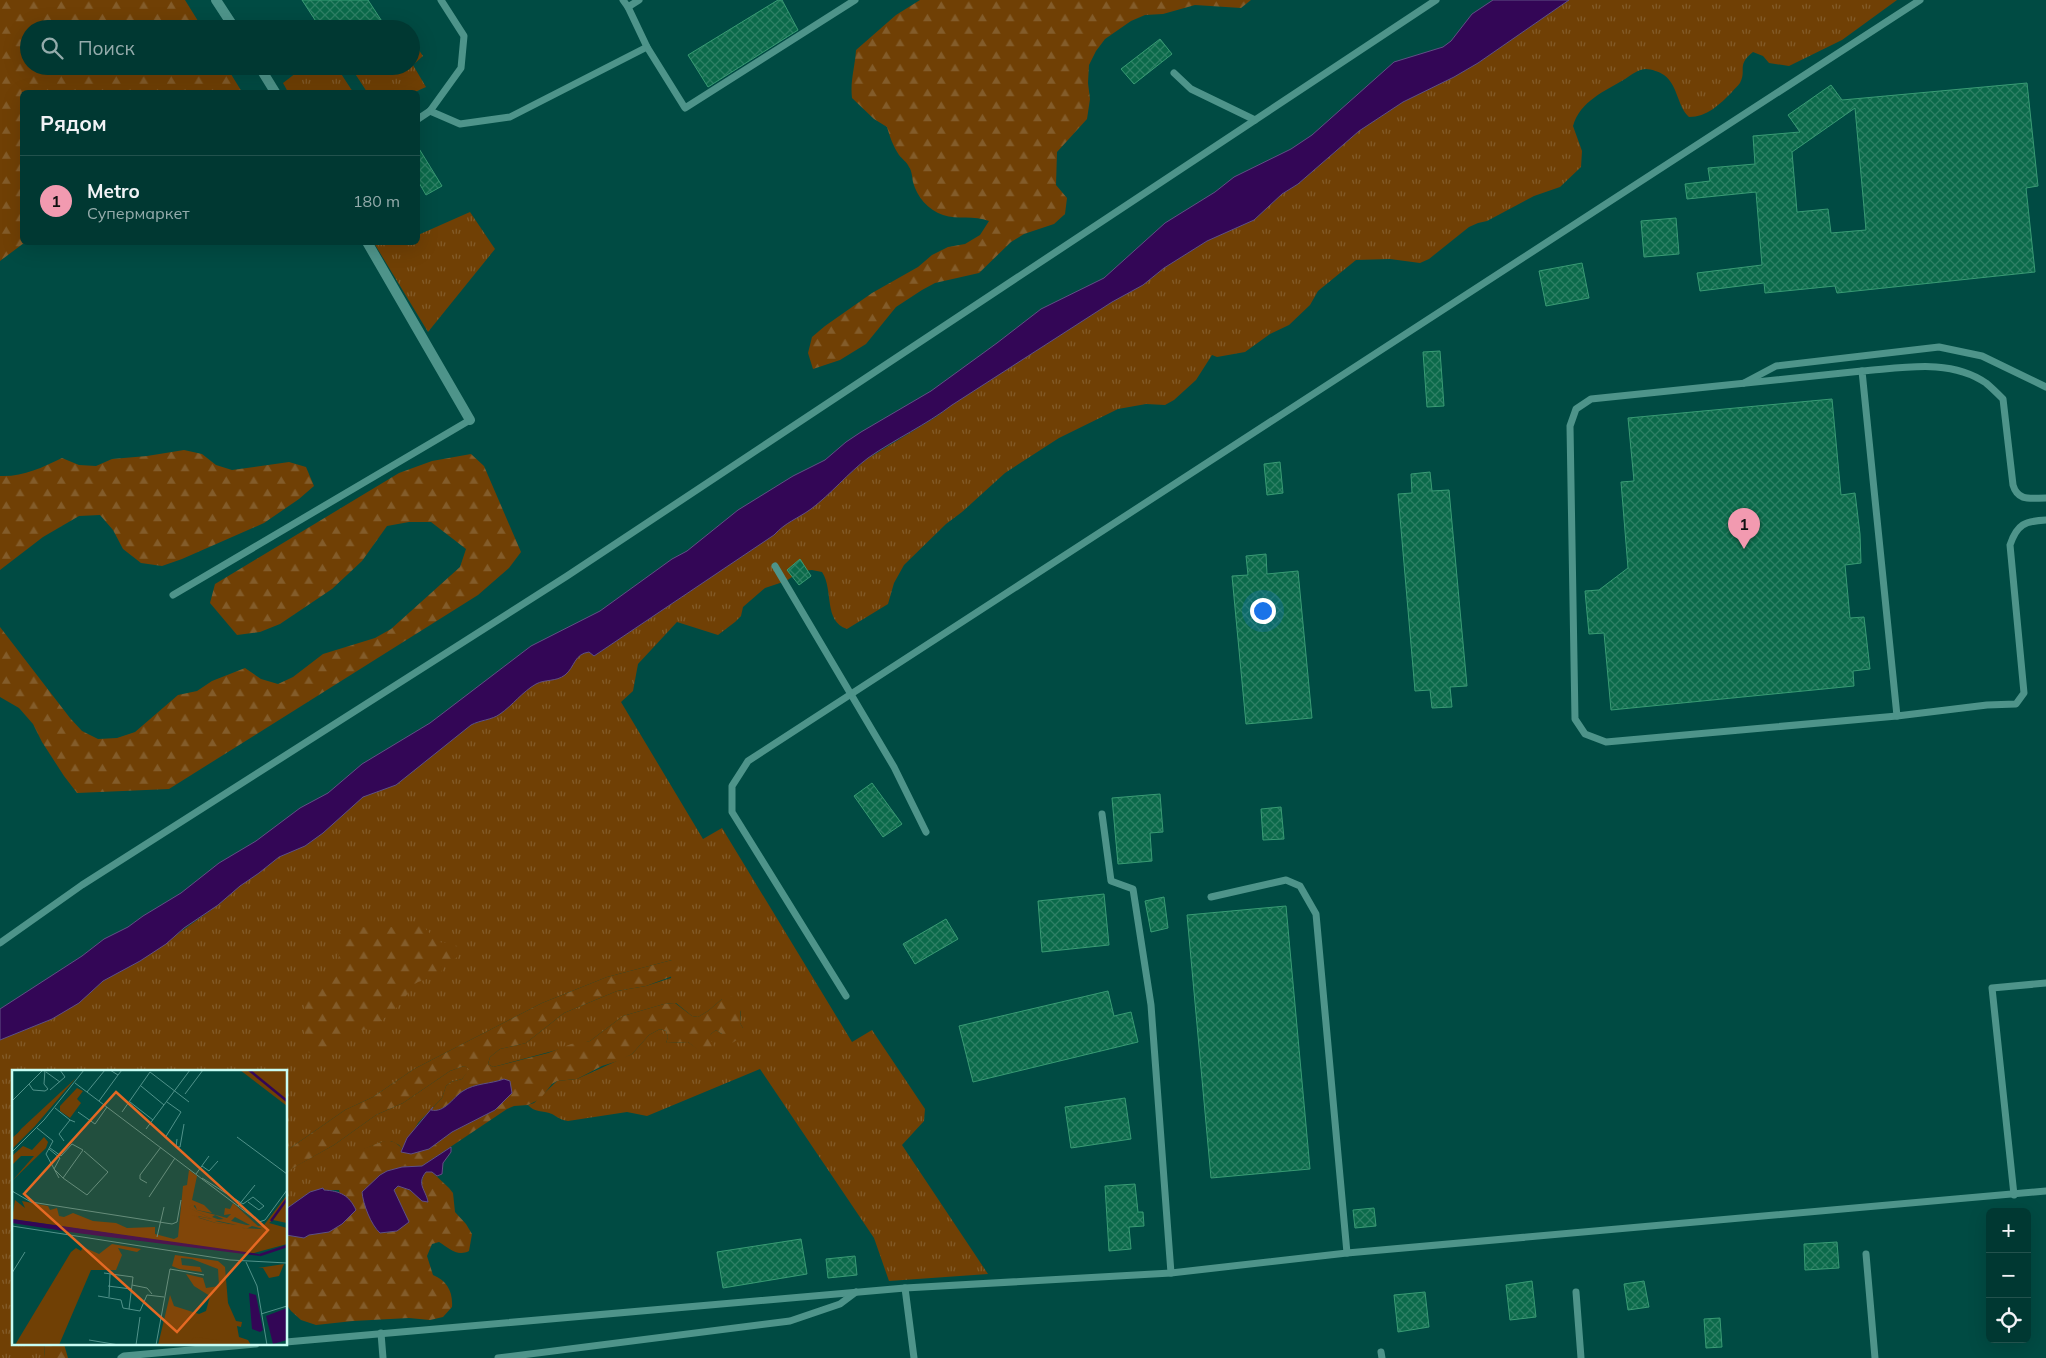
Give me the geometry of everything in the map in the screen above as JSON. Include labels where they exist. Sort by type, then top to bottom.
[{"type":"street","points":[[216,0],[229,20]]},
{"type":"street","points":[[264,75],[274,90]]},
{"type":"street","points":[[369,245],[470,420]]},
{"type":"lane","points":[[420,118],[430,111],[461,68],[464,36],[442,0]]},
{"type":"lane","points":[[623,0],[646,47],[685,108],[855,0]]},
{"type":"lane","points":[[628,7],[639,0]]},
{"type":"lane","points":[[0,943],[82,885],[567,576],[1436,0]]},
{"type":"lane","points":[[846,996],[732,812],[732,786],[748,761],[1920,0]]},
{"type":"lane","points":[[430,111],[460,124],[510,117],[646,47]]},
{"type":"lane","points":[[1174,73],[1191,88],[1255,120]]},
{"type":"lane","points":[[1739,385],[1776,366],[1939,347],[1982,356],[2046,387]]},
{"type":"lane","points":[[2046,498],[2021,498],[2015,493],[2003,399],[1986,383],[1957,370],[1935,366],[1862,371],[1591,399],[1576,409],[1570,426],[1575,719],[1585,734],[1606,742],[1897,716],[1987,705],[2016,704],[2024,693],[2010,545],[2013,535],[2020,526],[2028,522],[2046,520]]},
{"type":"lane","points":[[1862,371],[1897,716]]},
{"type":"lane","points":[[173,595],[470,420]]},
{"type":"lane","points":[[775,566],[894,767],[926,832]]},
{"type":"lane","points":[[1102,814],[1111,881],[1133,889],[1151,1006],[1171,1273]]},
{"type":"lane","points":[[1211,897],[1286,880],[1300,886],[1316,914],[1347,1253]]},
{"type":"lane","points":[[2014,1195],[1992,988],[2046,983]]},
{"type":"lane","points":[[288,1342],[905,1288],[1171,1273],[1347,1253],[2046,1191]]},
{"type":"lane","points":[[1866,1254],[1875,1358]]},
{"type":"lane","points":[[905,1288],[914,1358]]},
{"type":"lane","points":[[498,1358],[790,1321],[840,1304],[856,1292]]},
{"type":"lane","points":[[1576,1292],[1581,1358]]},
{"type":"lane","points":[[381,1333],[384,1358]]},
{"type":"lane","points":[[121,1358],[124,1356],[234,1346]]},
{"type":"green space","points":[[0,0],[185,0],[197,20],[20,20],[20,75],[232,75],[241,90],[20,90],[21,245],[0,261]]},
{"type":"green space","points":[[920,0],[1251,0],[1241,8],[1195,5],[1163,14],[1145,15],[1131,21],[1105,39],[1089,65],[1088,83],[1090,99],[1087,119],[1057,152],[1056,185],[1067,198],[1065,214],[1054,224],[1024,234],[1011,242],[979,273],[935,283],[922,290],[896,307],[866,344],[840,360],[813,369],[808,353],[812,337],[825,326],[872,293],[918,267],[932,255],[948,247],[965,244],[980,235],[989,221],[978,218],[943,215],[928,206],[917,193],[910,169],[897,152],[887,127],[874,119],[852,98],[856,50],[896,15]]},
{"type":"green space","points":[[1569,0],[1897,0],[1842,40],[1789,66],[1769,63],[1763,56],[1753,52],[1743,64],[1742,78],[1739,84],[1717,106],[1701,115],[1689,117],[1682,107],[1669,79],[1662,74],[1646,69],[1632,74],[1587,103],[1576,117],[1573,126],[1582,151],[1581,167],[1560,187],[1534,196],[1487,221],[1469,227],[1429,259],[1420,263],[1390,259],[1356,260],[1318,291],[1310,305],[1289,325],[1270,334],[1245,352],[1217,357],[1212,355],[1196,380],[1174,400],[1165,405],[1146,404],[1118,409],[1059,438],[1005,473],[946,524],[904,565],[894,583],[888,604],[847,629],[835,619],[830,604],[826,579],[822,572],[812,570],[801,571],[786,581],[765,588],[743,607],[741,616],[735,622],[718,635],[677,622],[638,664],[633,691],[621,702],[703,839],[722,828],[852,1042],[872,1030],[925,1109],[924,1121],[902,1145],[988,1274],[889,1281],[874,1238],[760,1069],[647,1116],[627,1112],[568,1121],[533,1109],[528,1105],[534,1103],[557,1081],[577,1079],[632,1054],[649,1035],[660,1029],[666,1031],[668,1037],[666,1043],[688,1042],[699,1050],[716,1030],[722,1034],[743,1028],[740,1023],[741,1011],[722,999],[698,1017],[692,1016],[676,1003],[664,1004],[623,1016],[590,1041],[493,1067],[488,1064],[490,1057],[500,1049],[526,1043],[564,1013],[617,991],[646,986],[671,978],[672,960],[607,977],[542,1003],[414,1069],[373,1097],[345,1110],[288,1150],[288,1070],[12,1070],[12,1346],[45,1346],[44,1358],[0,1358],[0,1040],[52,1019],[89,994],[103,981],[140,961],[218,905],[279,857],[305,846],[323,833],[363,797],[396,785],[471,725],[500,714],[534,685],[543,681],[560,678],[573,662],[584,653],[589,652],[594,656],[774,535],[787,522],[801,514],[867,459],[936,417],[1112,302],[1143,285],[1164,268],[1207,241],[1254,220],[1282,194],[1298,184],[1359,131],[1403,102],[1478,63]]},
{"type":"green space","points":[[293,75],[342,75],[352,90],[287,90],[283,83]]},
{"type":"green space","points":[[356,75],[419,75],[426,87],[419,90],[366,90]]},
{"type":"green space","points":[[470,212],[495,249],[428,332],[375,245],[420,245],[420,234]]},
{"type":"green space","points":[[184,450],[202,454],[216,465],[232,470],[289,462],[306,467],[314,486],[299,499],[264,523],[162,566],[141,563],[123,549],[113,530],[100,515],[79,516],[43,537],[0,570],[0,476],[24,473],[62,458],[79,465],[96,466],[112,459]]},
{"type":"green space","points":[[471,454],[484,466],[521,552],[509,568],[478,595],[169,789],[77,793],[42,742],[33,724],[19,708],[0,697],[0,627],[70,718],[82,731],[98,739],[117,738],[135,732],[178,695],[197,691],[212,681],[245,668],[261,679],[278,684],[293,677],[323,654],[375,638],[391,629],[460,567],[466,549],[431,522],[409,522],[387,526],[362,561],[332,589],[280,624],[260,632],[237,635],[210,603],[215,584],[399,473],[432,461]]},
{"type":"green space","points":[[422,925],[438,942],[455,944],[459,949],[459,956],[446,964],[439,975],[412,986],[402,1003],[370,1029],[355,1031],[340,1045],[327,1051],[313,1054],[305,1051],[305,1004],[312,995],[337,976],[342,962],[336,950],[334,937],[348,926],[377,928]]},
{"type":"green space","points":[[672,960],[680,968],[678,974],[646,986],[617,991],[564,1013],[526,1043],[500,1049],[490,1057],[488,1064],[493,1067],[548,1053],[571,1044],[590,1041],[623,1016],[664,1004],[675,1003],[692,1016],[698,1017],[727,996],[733,997],[741,1005],[740,1023],[744,1036],[732,1043],[725,1041],[722,1034],[716,1030],[709,1039],[713,1043],[714,1049],[704,1055],[688,1042],[666,1043],[668,1037],[666,1031],[660,1029],[649,1035],[632,1054],[577,1079],[557,1081],[552,1084],[540,1099],[528,1105],[514,1106],[507,1109],[422,1166],[402,1167],[387,1171],[363,1199],[375,1228],[381,1233],[392,1232],[409,1222],[394,1190],[399,1185],[415,1193],[422,1201],[422,1182],[426,1171],[432,1172],[453,1193],[455,1212],[472,1234],[469,1251],[465,1253],[457,1252],[439,1242],[432,1244],[427,1256],[433,1275],[442,1280],[450,1291],[452,1307],[443,1317],[430,1320],[409,1318],[316,1325],[301,1320],[291,1311],[288,1307],[288,1235],[304,1238],[309,1235],[329,1232],[346,1220],[339,1190],[324,1190],[321,1182],[330,1168],[349,1155],[385,1141],[398,1144],[403,1150],[401,1152],[429,1149],[452,1132],[495,1110],[512,1093],[504,1079],[468,1088],[444,1107],[430,1111],[442,1098],[446,1086],[451,1082],[462,1079],[469,1069],[464,1066],[450,1071],[403,1103],[376,1115],[334,1145],[288,1171],[288,1150],[345,1110],[373,1097],[414,1069],[542,1003],[607,977]]},
{"type":"green space","points":[[464,1066],[470,1069],[462,1079],[451,1082],[446,1086],[442,1098],[418,1123],[403,1150],[399,1145],[391,1141],[382,1142],[359,1151],[324,1188],[310,1192],[288,1208],[288,1170],[334,1145],[376,1115],[403,1103],[450,1071]]},
{"type":"green space","points":[[45,1346],[65,1346],[68,1358],[44,1358]]},
{"type":"shaded area","points":[[1493,0],[1569,0],[1478,63],[1403,102],[1359,131],[1298,184],[1282,194],[1254,220],[1207,241],[1164,268],[1143,285],[1112,302],[932,419],[878,451],[811,509],[594,656],[589,652],[580,655],[565,675],[558,679],[536,684],[500,714],[471,725],[396,785],[363,797],[323,833],[305,846],[279,857],[218,905],[184,928],[166,944],[103,981],[79,1003],[52,1019],[0,1040],[0,1009],[82,956],[104,939],[128,927],[181,893],[219,863],[256,841],[300,808],[328,793],[362,764],[430,723],[531,646],[600,611],[672,559],[687,551],[738,510],[793,476],[825,460],[861,432],[931,391],[1041,309],[1104,278],[1165,223],[1215,192],[1234,177],[1291,149],[1312,135],[1394,62],[1443,47],[1451,41],[1472,14]]},
{"type":"shaded area","points":[[504,1079],[510,1081],[512,1093],[495,1110],[452,1132],[429,1149],[411,1154],[401,1152],[407,1138],[433,1107],[431,1110],[444,1107],[468,1088]]},
{"type":"shaded area","points":[[451,1147],[451,1152],[443,1163],[442,1174],[437,1176],[432,1172],[426,1172],[423,1176],[422,1184],[428,1202],[422,1201],[410,1190],[398,1186],[394,1190],[409,1222],[397,1231],[380,1233],[368,1214],[362,1192],[387,1171],[402,1167],[422,1166]]},
{"type":"shaded area","points":[[323,1188],[324,1190],[335,1191],[347,1197],[356,1210],[342,1224],[329,1232],[309,1235],[304,1238],[288,1235],[288,1208],[310,1192]]},
{"type":"building","points":[[302,0],[368,0],[381,20],[315,20]]},
{"type":"building","points":[[778,0],[782,0],[798,30],[708,87],[688,55]]},
{"type":"building","points":[[1160,39],[1172,54],[1134,84],[1121,69]]},
{"type":"building","points":[[2027,83],[2038,186],[2026,188],[2035,272],[1837,293],[1835,286],[1765,293],[1764,283],[1700,291],[1697,273],[1762,265],[1756,192],[1687,199],[1685,184],[1710,181],[1708,168],[1755,164],[1753,136],[1800,132],[1788,115],[1831,85],[1842,100]],"holes":[[[1855,108],[1866,230],[1831,233],[1828,209],[1797,212],[1792,152]]]},
{"type":"building","points":[[420,150],[442,186],[426,195],[420,184]]},
{"type":"building","points":[[1676,218],[1679,254],[1644,257],[1641,221]]},
{"type":"building","points":[[1582,263],[1589,298],[1546,306],[1539,271]]},
{"type":"building","points":[[1440,351],[1444,406],[1427,407],[1423,352]]},
{"type":"building","points":[[1832,399],[1841,495],[1855,493],[1860,534],[1861,563],[1845,565],[1850,618],[1864,617],[1870,669],[1853,671],[1854,686],[1611,710],[1604,633],[1589,634],[1585,591],[1599,590],[1628,568],[1621,482],[1634,481],[1628,418]]},
{"type":"building","points":[[1280,462],[1283,493],[1267,495],[1264,464]]},
{"type":"building","points":[[1430,472],[1432,491],[1449,490],[1467,686],[1450,687],[1452,707],[1432,708],[1430,690],[1415,691],[1398,494],[1412,493],[1411,474]]},
{"type":"building","points":[[1266,554],[1267,574],[1298,571],[1312,718],[1246,724],[1232,576],[1248,575],[1246,556]]},
{"type":"building","points":[[800,559],[811,576],[799,585],[787,570]]},
{"type":"building","points":[[872,783],[902,824],[883,837],[854,796]]},
{"type":"building","points":[[1160,794],[1163,832],[1150,833],[1152,861],[1118,864],[1112,798]]},
{"type":"building","points":[[1281,807],[1284,839],[1263,840],[1261,809]]},
{"type":"building","points":[[1104,894],[1109,945],[1042,952],[1038,901]]},
{"type":"building","points":[[1164,897],[1168,928],[1151,932],[1145,901]]},
{"type":"building","points":[[1286,906],[1310,1169],[1211,1178],[1187,915]]},
{"type":"building","points":[[946,919],[958,939],[915,964],[903,944]]},
{"type":"building","points":[[1108,991],[1114,1016],[1131,1012],[1138,1042],[973,1082],[959,1026]]},
{"type":"building","points":[[1125,1098],[1131,1139],[1071,1148],[1065,1107]]},
{"type":"building","points":[[1135,1184],[1138,1212],[1143,1212],[1144,1226],[1129,1227],[1131,1249],[1109,1251],[1105,1186]]},
{"type":"building","points":[[1374,1208],[1376,1226],[1355,1228],[1353,1210]]},
{"type":"building","points":[[801,1239],[807,1274],[723,1288],[717,1252]]},
{"type":"building","points":[[1837,1242],[1839,1268],[1805,1270],[1804,1244]]},
{"type":"building","points":[[855,1256],[857,1275],[828,1278],[826,1259]]},
{"type":"building","points":[[1532,1281],[1536,1317],[1510,1320],[1506,1285]]},
{"type":"building","points":[[1644,1281],[1649,1307],[1628,1310],[1624,1284]]},
{"type":"building","points":[[1425,1292],[1429,1327],[1398,1332],[1394,1295]]},
{"type":"building","points":[[1720,1318],[1722,1347],[1706,1348],[1704,1319]]},
{"type":"place","name":"Metro","points":[[1744,549]]}]
